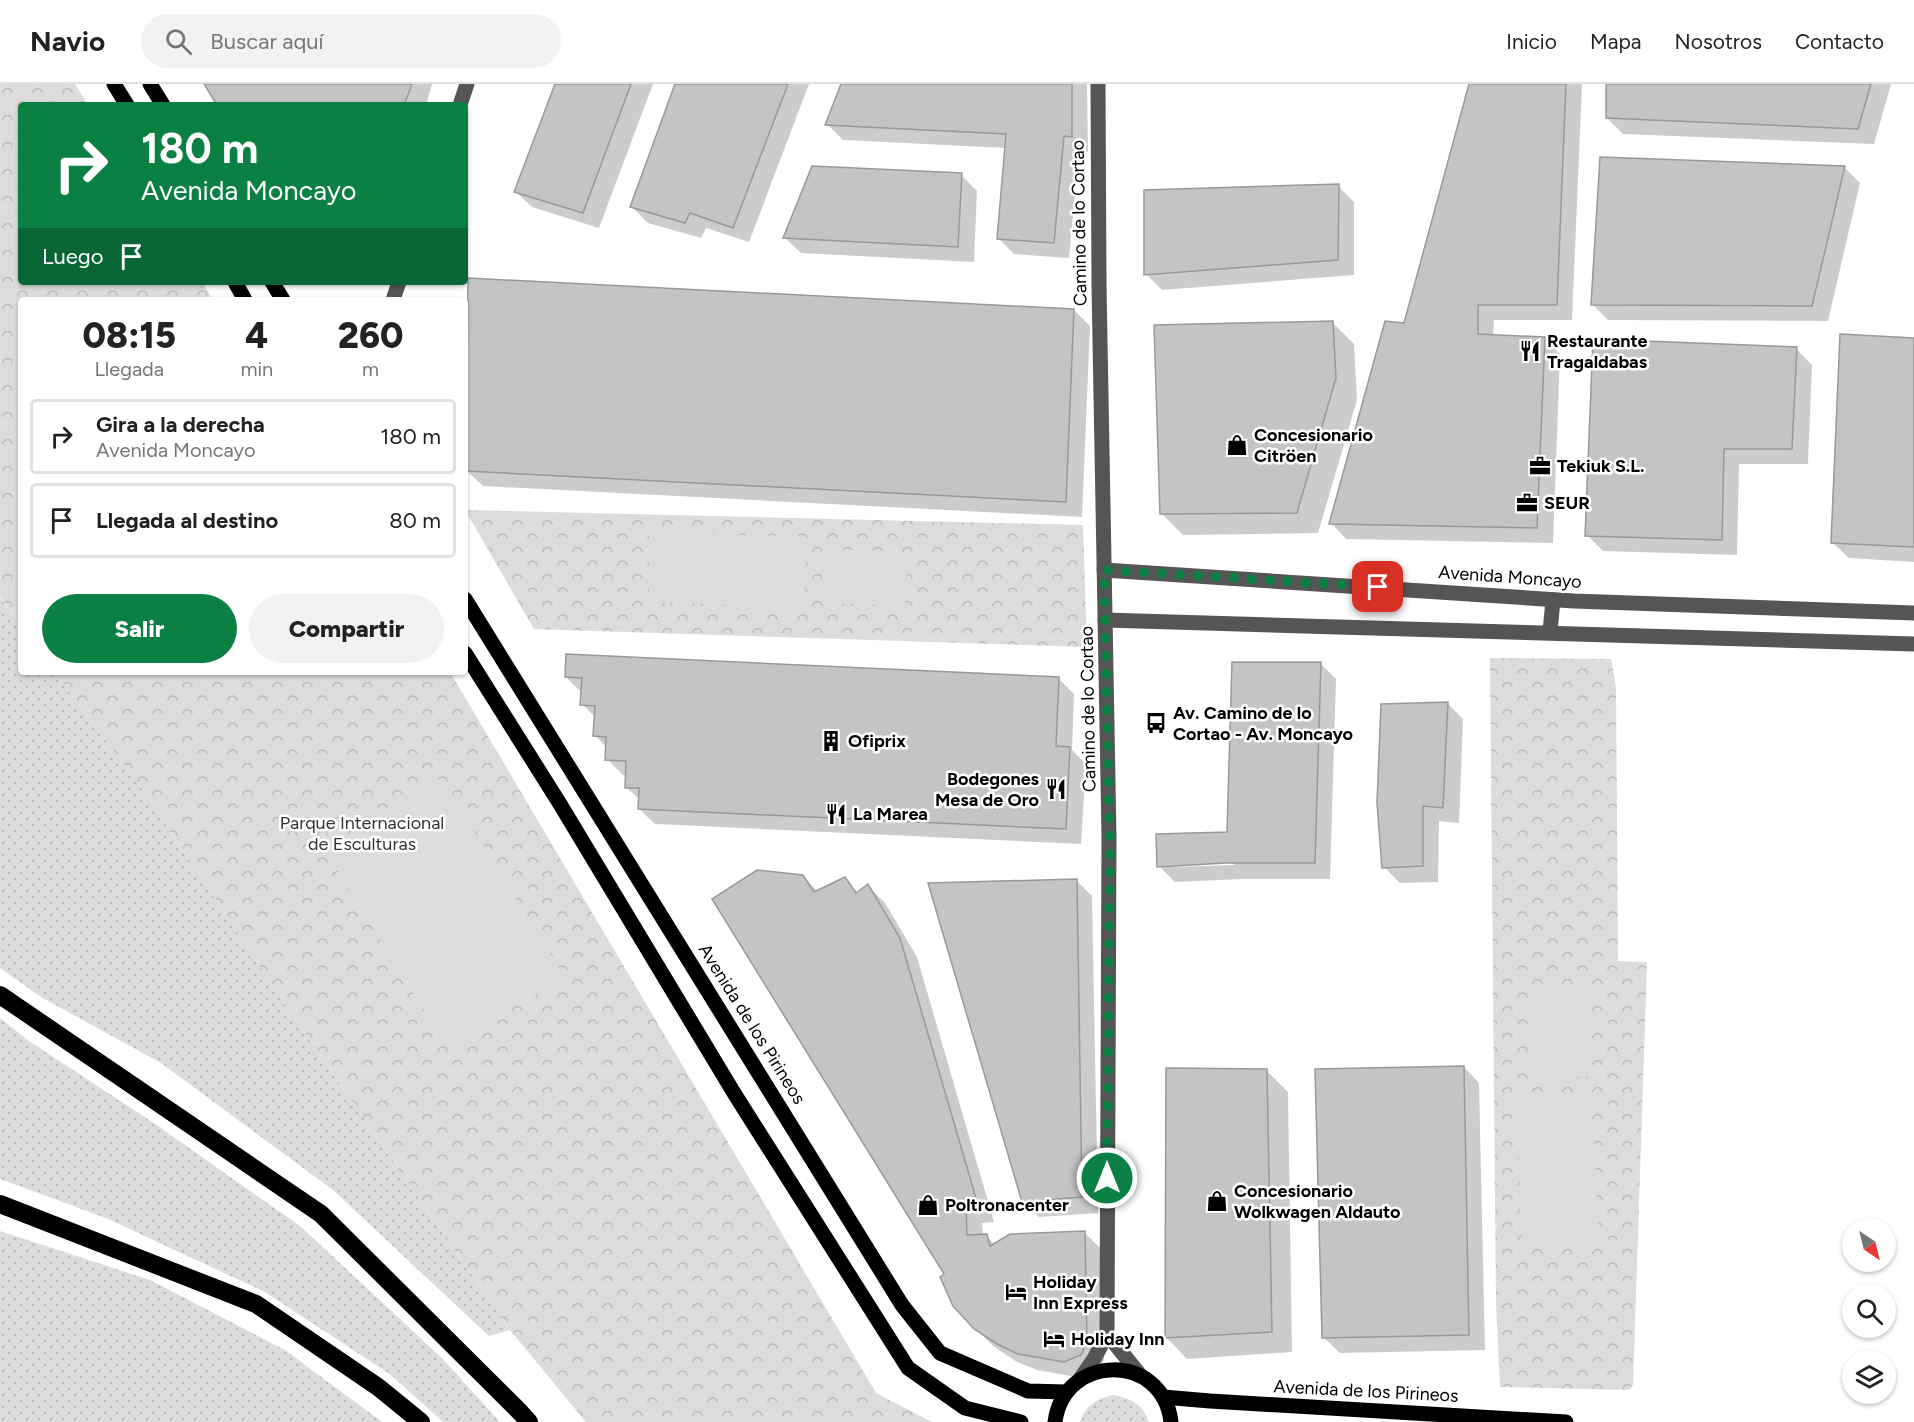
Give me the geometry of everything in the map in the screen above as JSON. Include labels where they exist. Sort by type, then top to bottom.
[{"type":"highway","points":[[0,995],[321,1214],[525,1417]]},
{"type":"highway","points":[[0,1204],[256,1304],[378,1387],[421,1422]]},
{"type":"main road","points":[[114,84],[125,102]]},
{"type":"main road","points":[[150,84],[161,102]]},
{"type":"main road","name":"Avenida de los Pirineos","points":[[468,604],[902,1305],[940,1353],[1028,1391],[1066,1392]]},
{"type":"main road","points":[[468,658],[560,804],[734,1093],[908,1368],[965,1408],[1021,1422]]},
{"type":"main road","points":[[1055,1422],[1058,1407],[1066,1392],[1080,1379],[1106,1369],[1120,1369],[1140,1375],[1150,1382],[1163,1397],[1171,1422]]},
{"type":"main road","name":"Avenida de los Pirineos","points":[[1163,1397],[1566,1422]]},
{"type":"street","points":[[461,102],[467,84]]},
{"type":"street","name":"Camino de lo Cortao","points":[[1080,1379],[1107,1334],[1110,844],[1098,84]]},
{"type":"street","name":"Avenida Moncayo","points":[[1104,570],[1553,600],[1914,613]]},
{"type":"street","points":[[1550,632],[1553,600]]},
{"type":"street","points":[[1106,620],[1914,644]]},
{"type":"street","points":[[1107,1334],[1140,1375]]},
{"type":"green space","points":[[0,84],[75,84],[86,102],[18,102],[18,285],[204,285],[211,297],[18,297],[18,622],[0,596]]},
{"type":"green space","points":[[468,510],[1083,525],[1087,647],[534,629],[468,515]]},
{"type":"green space","points":[[649,532],[806,537],[804,608],[649,602]]},
{"type":"green space","points":[[822,549],[907,552],[905,606],[822,603]]},
{"type":"green space","points":[[0,597],[18,622],[18,675],[56,675],[141,787],[284,1003],[510,1330],[489,1336],[333,1190],[161,1063],[41,997],[0,968]]},
{"type":"green space","points":[[1490,658],[1611,659],[1616,687],[1618,961],[1647,962],[1633,1385],[1629,1390],[1500,1387],[1496,1302]]},
{"type":"green space","name":"Parque Internacional de Esculturas","points":[[56,675],[452,675],[876,1393],[932,1422],[586,1422],[510,1330],[284,1003],[141,787]]},
{"type":"green space","points":[[441,778],[564,976],[448,1049],[324,849]]},
{"type":"green space","points":[[1588,984],[1589,1076],[1530,1081],[1528,987]]},
{"type":"green space","points":[[0,1018],[29,1041],[155,1124],[300,1226],[443,1359],[500,1422],[443,1422],[391,1375],[265,1292],[106,1218],[0,1179]]},
{"type":"green space","points":[[1591,1093],[1599,1239],[1522,1241],[1516,1095]]},
{"type":"green space","points":[[0,1231],[150,1280],[285,1350],[382,1422],[0,1422]]},
{"type":"green space","points":[[1113,1395],[1125,1398],[1139,1406],[1149,1422],[1080,1422],[1092,1404]]},
{"type":"building","points":[[204,84],[412,84],[405,102],[215,102]]},
{"type":"building","points":[[555,84],[631,84],[583,213],[514,192]]},
{"type":"building","points":[[675,84],[788,84],[733,228],[690,213],[685,223],[630,207]]},
{"type":"building","points":[[841,84],[1072,84],[1072,137],[1064,136],[1054,243],[997,239],[1006,134],[825,125]]},
{"type":"building","points":[[1469,84],[1566,84],[1557,305],[1478,305],[1478,334],[1545,337],[1537,528],[1329,524],[1385,321],[1404,323]]},
{"type":"building","points":[[1606,84],[1871,84],[1858,129],[1606,118]]},
{"type":"building","points":[[1600,157],[1845,166],[1812,306],[1591,305]]},
{"type":"building","points":[[812,166],[962,173],[958,247],[783,238]]},
{"type":"building","points":[[1339,184],[1338,260],[1144,275],[1144,190]]},
{"type":"building","points":[[468,278],[1074,309],[1066,502],[468,471]]},
{"type":"building","name":"Concesionario Citröen","points":[[1333,321],[1336,378],[1297,513],[1160,514],[1154,325]]},
{"type":"building","points":[[1840,334],[1914,338],[1914,547],[1831,543]]},
{"type":"building","points":[[1593,339],[1797,347],[1792,449],[1724,449],[1722,540],[1585,536]]},
{"type":"building","name":"Ofiprix","points":[[566,654],[1059,677],[1056,746],[1070,747],[1066,829],[638,809],[639,788],[625,788],[626,761],[605,760],[606,737],[593,736],[595,706],[580,705],[582,678],[565,677]]},
{"type":"building","points":[[1232,662],[1321,662],[1315,863],[1226,863],[1157,867],[1156,834],[1227,832]]},
{"type":"building","points":[[1448,702],[1443,808],[1423,806],[1423,866],[1382,868],[1377,803],[1381,704]]},
{"type":"building","points":[[757,870],[803,875],[814,892],[845,877],[856,893],[868,884],[900,938],[978,1205],[966,1206],[967,1235],[987,1234],[990,1246],[1010,1234],[1085,1231],[1087,1342],[1081,1355],[1064,1362],[1018,1354],[974,1329],[953,1306],[940,1277],[944,1274],[712,899]]},
{"type":"building","points":[[1077,879],[1082,1197],[1022,1202],[928,883]]},
{"type":"building","points":[[1464,1066],[1469,1335],[1322,1338],[1315,1069]]},
{"type":"building","name":"Concesionario Wolkwagen Aldauto","points":[[1166,1068],[1267,1069],[1272,1332],[1165,1338]]},
{"type":"place","name":"Restaurante Tragaldabas","points":[[1530,351]]},
{"type":"place","name":"Concesionario Citröen","points":[[1237,445]]},
{"type":"place","name":"Tekiuk S.L.","points":[[1540,466]]},
{"type":"place","name":"SEUR","points":[[1527,503]]},
{"type":"place","name":"Av. Camino de lo Cortao - Av. Moncayo","points":[[1156,723]]},
{"type":"place","name":"Ofiprix","points":[[831,741]]},
{"type":"place","name":"Bodegones Mesa de Oro","points":[[1056,789]]},
{"type":"place","name":"La Marea","points":[[836,814]]},
{"type":"place","name":"Concesionario Wolkwagen Aldauto","points":[[1217,1201]]},
{"type":"place","name":"Poltronacenter","points":[[928,1205]]},
{"type":"place","name":"Holiday Inn Express","points":[[1016,1292]]},
{"type":"place","name":"Holiday Inn","points":[[1054,1339]]},
{"type":"route","points":[[1107,1178],[1110,848],[1104,570],[1378,587]]}]
